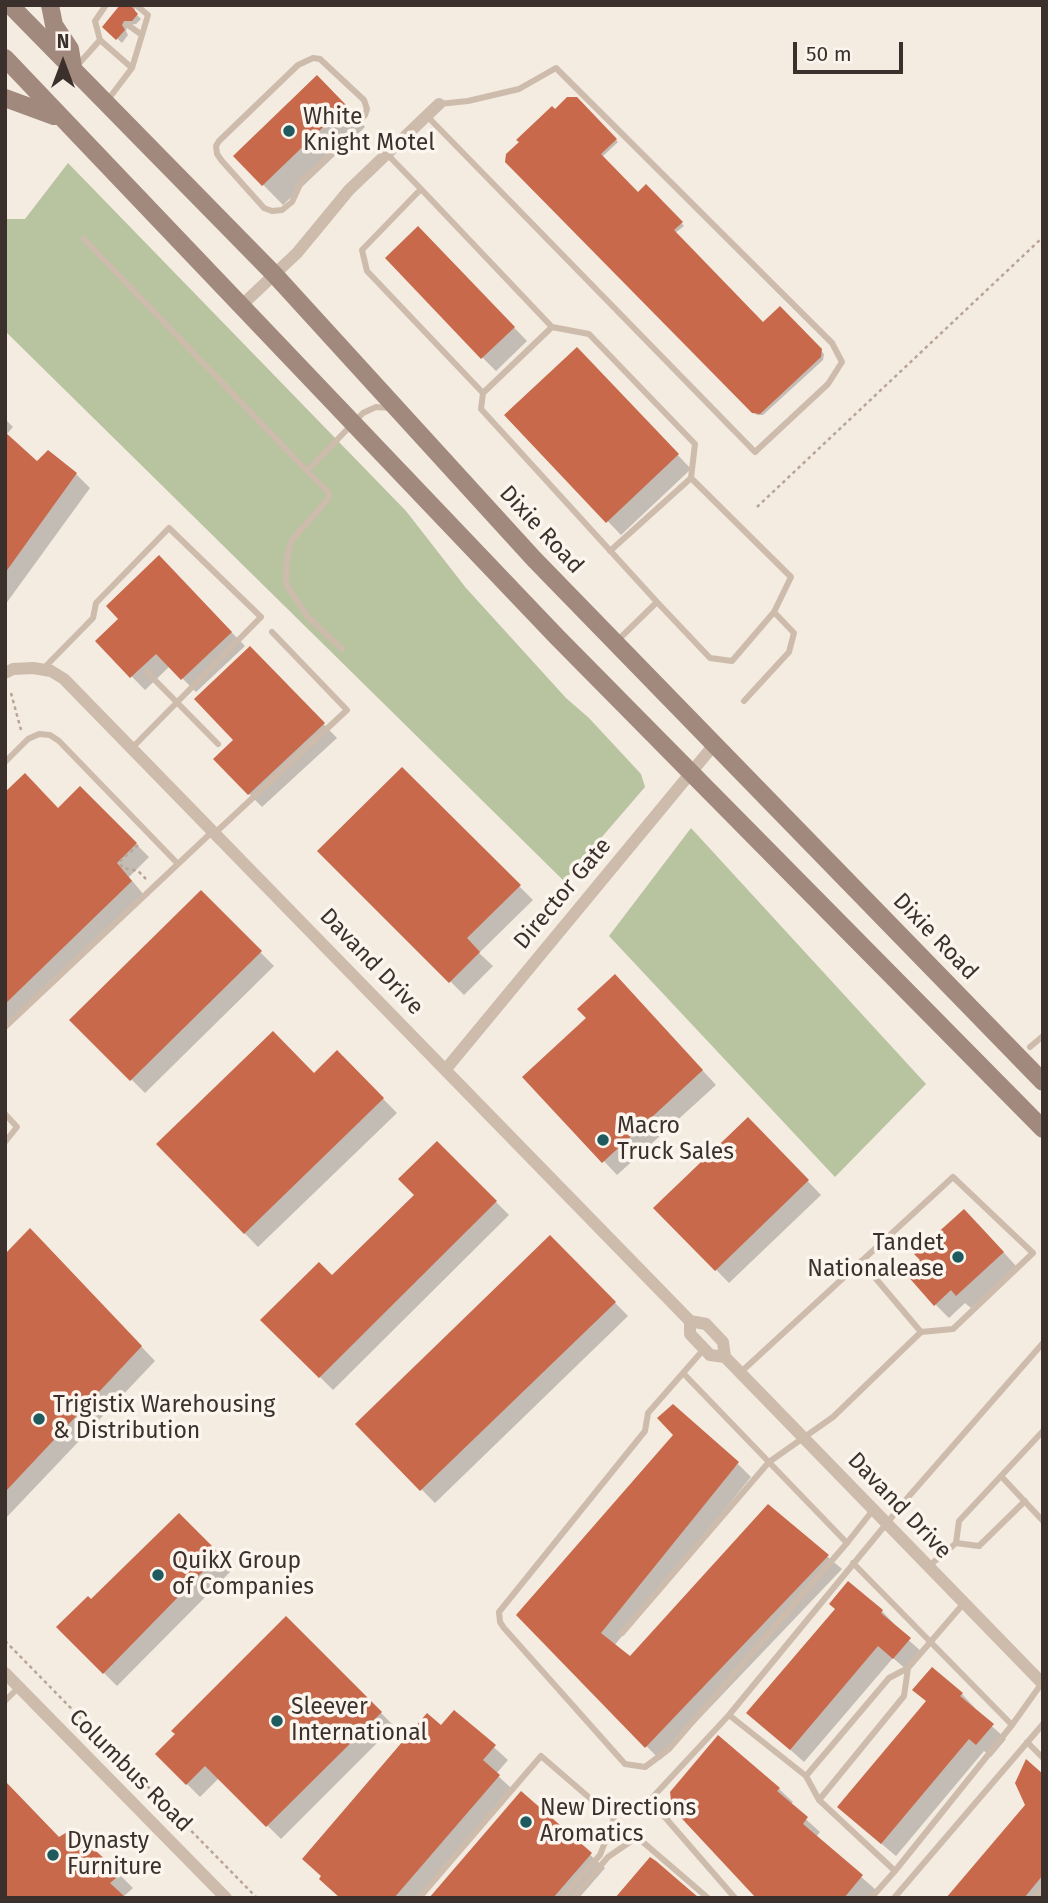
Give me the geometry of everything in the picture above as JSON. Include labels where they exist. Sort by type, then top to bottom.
[{"type":"main road","points":[[50,5],[54,25],[70,50],[73,69]]},
{"type":"main road","name":"Dixie Road","points":[[11,9],[274,274],[534,559],[713,746],[1043,1082]]},
{"type":"main road","points":[[5,58],[690,773],[1043,1129]]},
{"type":"main road","points":[[5,97],[63,120]]},
{"type":"street","points":[[242,305],[297,253],[349,190],[439,104]]},
{"type":"street","points":[[5,673],[23,668],[43,669]]},
{"type":"street","name":"Davand Drive","points":[[43,669],[64,678],[690,1321],[706,1324],[723,1342],[725,1357],[1042,1684]]},
{"type":"street","name":"Director Gate","points":[[446,1069],[713,746]]},
{"type":"street","name":"Davand Drive","points":[[690,1321],[690,1334],[704,1349],[710,1355],[725,1357]]},
{"type":"street","name":"Columbus Road","points":[[5,1673],[226,1898]]},
{"type":"lane","points":[[106,103],[131,68],[142,35],[148,15],[136,5]]},
{"type":"lane","points":[[114,13],[105,6],[94,21],[100,40],[131,68]]},
{"type":"lane","points":[[128,25],[142,35]]},
{"type":"lane","points":[[73,69],[100,40]]},
{"type":"lane","points":[[313,58],[320,59],[364,100],[367,109],[365,115],[320,164],[302,180],[292,202],[282,210],[272,211],[264,208],[222,161],[216,146],[298,65],[313,58]]},
{"type":"lane","points":[[427,116],[755,452],[828,384],[842,362],[832,343],[556,68],[519,89],[468,101],[439,104]]},
{"type":"lane","points":[[387,154],[552,327],[589,334],[695,444],[691,478],[610,551]]},
{"type":"lane","points":[[421,189],[362,250],[367,271],[483,393]]},
{"type":"lane","points":[[84,239],[328,492],[328,499],[291,541],[287,556],[286,584],[308,617],[342,649]]},
{"type":"lane","points":[[552,327],[483,393],[481,409],[710,658],[732,661],[774,612],[791,577],[691,478]]},
{"type":"lane","points":[[307,471],[353,421],[369,409],[394,408]]},
{"type":"lane","points":[[43,669],[93,618],[96,603],[169,528],[261,617],[132,748]]},
{"type":"lane","points":[[615,643],[657,602]]},
{"type":"lane","points":[[744,701],[789,652],[794,633],[774,612]]},
{"type":"lane","points":[[5,1027],[153,886],[347,710],[272,632]]},
{"type":"lane","points":[[147,672],[218,744]]},
{"type":"lane","points":[[5,762],[24,743],[39,734],[50,735],[59,741],[178,864]]},
{"type":"lane","points":[[1030,1047],[1043,1036]]},
{"type":"lane","points":[[5,1114],[18,1127],[5,1142]]},
{"type":"lane","points":[[622,1633],[769,1462],[833,1417],[921,1332],[953,1329],[1033,1253],[953,1177],[740,1373]]},
{"type":"lane","points":[[862,1261],[921,1332]]},
{"type":"lane","points":[[735,1898],[650,1800],[729,1715],[886,1523],[1043,1343]]},
{"type":"lane","points":[[704,1349],[648,1413],[645,1432],[499,1612],[503,1628],[625,1764],[645,1768],[670,1749],[873,1510]]},
{"type":"lane","points":[[683,1373],[847,1543]]},
{"type":"lane","points":[[929,1567],[956,1543],[959,1521],[1043,1431]]},
{"type":"lane","points":[[1001,1476],[1043,1521]]},
{"type":"lane","points":[[956,1543],[979,1546],[1024,1501]]},
{"type":"lane","points":[[853,1563],[1012,1725]]},
{"type":"lane","points":[[806,1776],[889,1678],[908,1668],[964,1603]]},
{"type":"lane","points":[[819,1800],[904,1696],[908,1668]]},
{"type":"lane","points":[[871,1898],[1012,1725],[1042,1684]]},
{"type":"lane","points":[[5,1701],[18,1688]]},
{"type":"lane","points":[[729,1715],[806,1776],[819,1800],[895,1871]]},
{"type":"lane","points":[[894,1898],[1043,1724]]},
{"type":"lane","points":[[1027,1742],[1043,1758]]},
{"type":"lane","points":[[419,1898],[541,1756],[614,1819],[600,1855],[562,1898]]},
{"type":"lane","points":[[573,1898],[608,1857],[637,1837],[708,1898]]},
{"type":"lane","points":[[1034,1898],[1043,1887]]},
{"type":"path","points":[[757,507],[1043,237]]},
{"type":"path","points":[[11,693],[24,743]]},
{"type":"path","points":[[138,845],[119,862],[123,868],[138,871],[153,886]]},
{"type":"path","points":[[5,1642],[257,1898]]},
{"type":"green space","points":[[68,163],[406,511],[466,588],[566,698],[589,718],[641,774],[645,787],[564,881],[5,331],[5,219],[25,219]]},
{"type":"green space","points":[[691,828],[926,1084],[835,1177],[609,936]]},
{"type":"building","points":[[120,5],[130,5],[138,14],[132,21],[124,21],[122,25],[125,30],[116,40],[102,27]]},
{"type":"building","name":"White Knight Motel","points":[[317,75],[346,105],[262,186],[233,156]]},
{"type":"building","points":[[567,97],[577,97],[617,139],[601,154],[638,192],[646,184],[683,222],[674,230],[763,322],[780,306],[822,349],[821,357],[760,414],[752,413],[505,162],[506,154],[519,142],[516,140],[552,106],[555,109]]},
{"type":"building","points":[[418,226],[515,327],[481,359],[385,258]]},
{"type":"building","points":[[577,347],[679,454],[606,523],[504,415]]},
{"type":"building","points":[[5,432],[37,461],[48,450],[77,473],[5,573]]},
{"type":"building","points":[[159,555],[232,632],[181,680],[156,654],[130,678],[95,641],[118,619],[106,606]]},
{"type":"building","points":[[250,646],[325,723],[248,795],[213,759],[233,740],[194,699]]},
{"type":"building","points":[[402,767],[521,885],[467,938],[480,952],[449,983],[317,851]]},
{"type":"building","points":[[25,773],[58,808],[80,786],[137,843],[117,863],[132,881],[5,1004],[5,792]]},
{"type":"building","points":[[201,890],[262,951],[130,1081],[69,1020]]},
{"type":"building","points":[[615,974],[703,1070],[602,1163],[522,1077],[586,1018],[577,1009]]},
{"type":"building","points":[[273,1031],[314,1073],[337,1050],[384,1098],[244,1234],[156,1144]]},
{"type":"building","points":[[748,1117],[809,1180],[715,1271],[653,1208]]},
{"type":"building","points":[[437,1141],[497,1201],[319,1378],[260,1320],[319,1262],[332,1275],[414,1195],[398,1179]]},
{"type":"building","name":"Tandet Nationalease","points":[[964,1209],[1004,1252],[956,1296],[951,1290],[934,1306],[905,1273],[920,1260],[914,1254]]},
{"type":"building","name":"Trigistix Warehousing & Distribution","points":[[30,1228],[142,1346],[5,1492],[5,1254]]},
{"type":"building","points":[[550,1235],[616,1302],[420,1491],[355,1424]]},
{"type":"building","points":[[673,1404],[739,1462],[601,1633],[630,1656],[768,1504],[829,1555],[645,1748],[516,1615],[673,1435],[657,1418]]},
{"type":"building","name":"QuikX Group of Companies","points":[[179,1513],[220,1554],[103,1674],[56,1627],[88,1596],[91,1599]]},
{"type":"building","points":[[848,1581],[911,1638],[893,1659],[878,1646],[790,1750],[746,1713],[835,1609],[829,1604]]},
{"type":"building","name":"Sleever International","points":[[286,1616],[382,1712],[266,1827],[205,1766],[186,1785],[155,1754],[175,1734],[171,1731]]},
{"type":"building","points":[[932,1667],[963,1693],[960,1696],[994,1724],[976,1745],[969,1739],[881,1844],[837,1807],[926,1701],[912,1690]]},
{"type":"building","points":[[454,1710],[496,1745],[483,1760],[500,1775],[394,1898],[340,1898],[302,1859],[427,1713],[441,1725]]},
{"type":"building","points":[[718,1735],[780,1788],[777,1791],[808,1817],[803,1824],[863,1875],[844,1898],[756,1898],[672,1808],[670,1792]]},
{"type":"building","points":[[1026,1759],[1043,1774],[1043,1875],[1024,1898],[946,1898],[1025,1805],[1015,1783]]},
{"type":"building","name":"Dynasty Furniture","points":[[5,1781],[59,1837],[72,1829],[121,1874],[110,1883],[126,1898],[5,1898]]},
{"type":"building","name":"New Directions Aromatics","points":[[521,1791],[592,1853],[553,1898],[429,1898]]},
{"type":"building","points":[[650,1857],[656,1861],[699,1898],[615,1898]]},
{"type":"place","name":"White Knight Motel","points":[[289,131]]},
{"type":"place","name":"Macro Truck Sales","points":[[603,1140]]},
{"type":"place","name":"Tandet Nationalease","points":[[958,1257]]},
{"type":"place","name":"Trigistix Warehousing & Distribution","points":[[39,1419]]},
{"type":"place","name":"QuikX Group of Companies","points":[[158,1575]]},
{"type":"place","name":"Sleever International","points":[[277,1721]]},
{"type":"place","name":"New Directions Aromatics","points":[[526,1822]]},
{"type":"place","name":"Dynasty Furniture","points":[[53,1855]]}]
